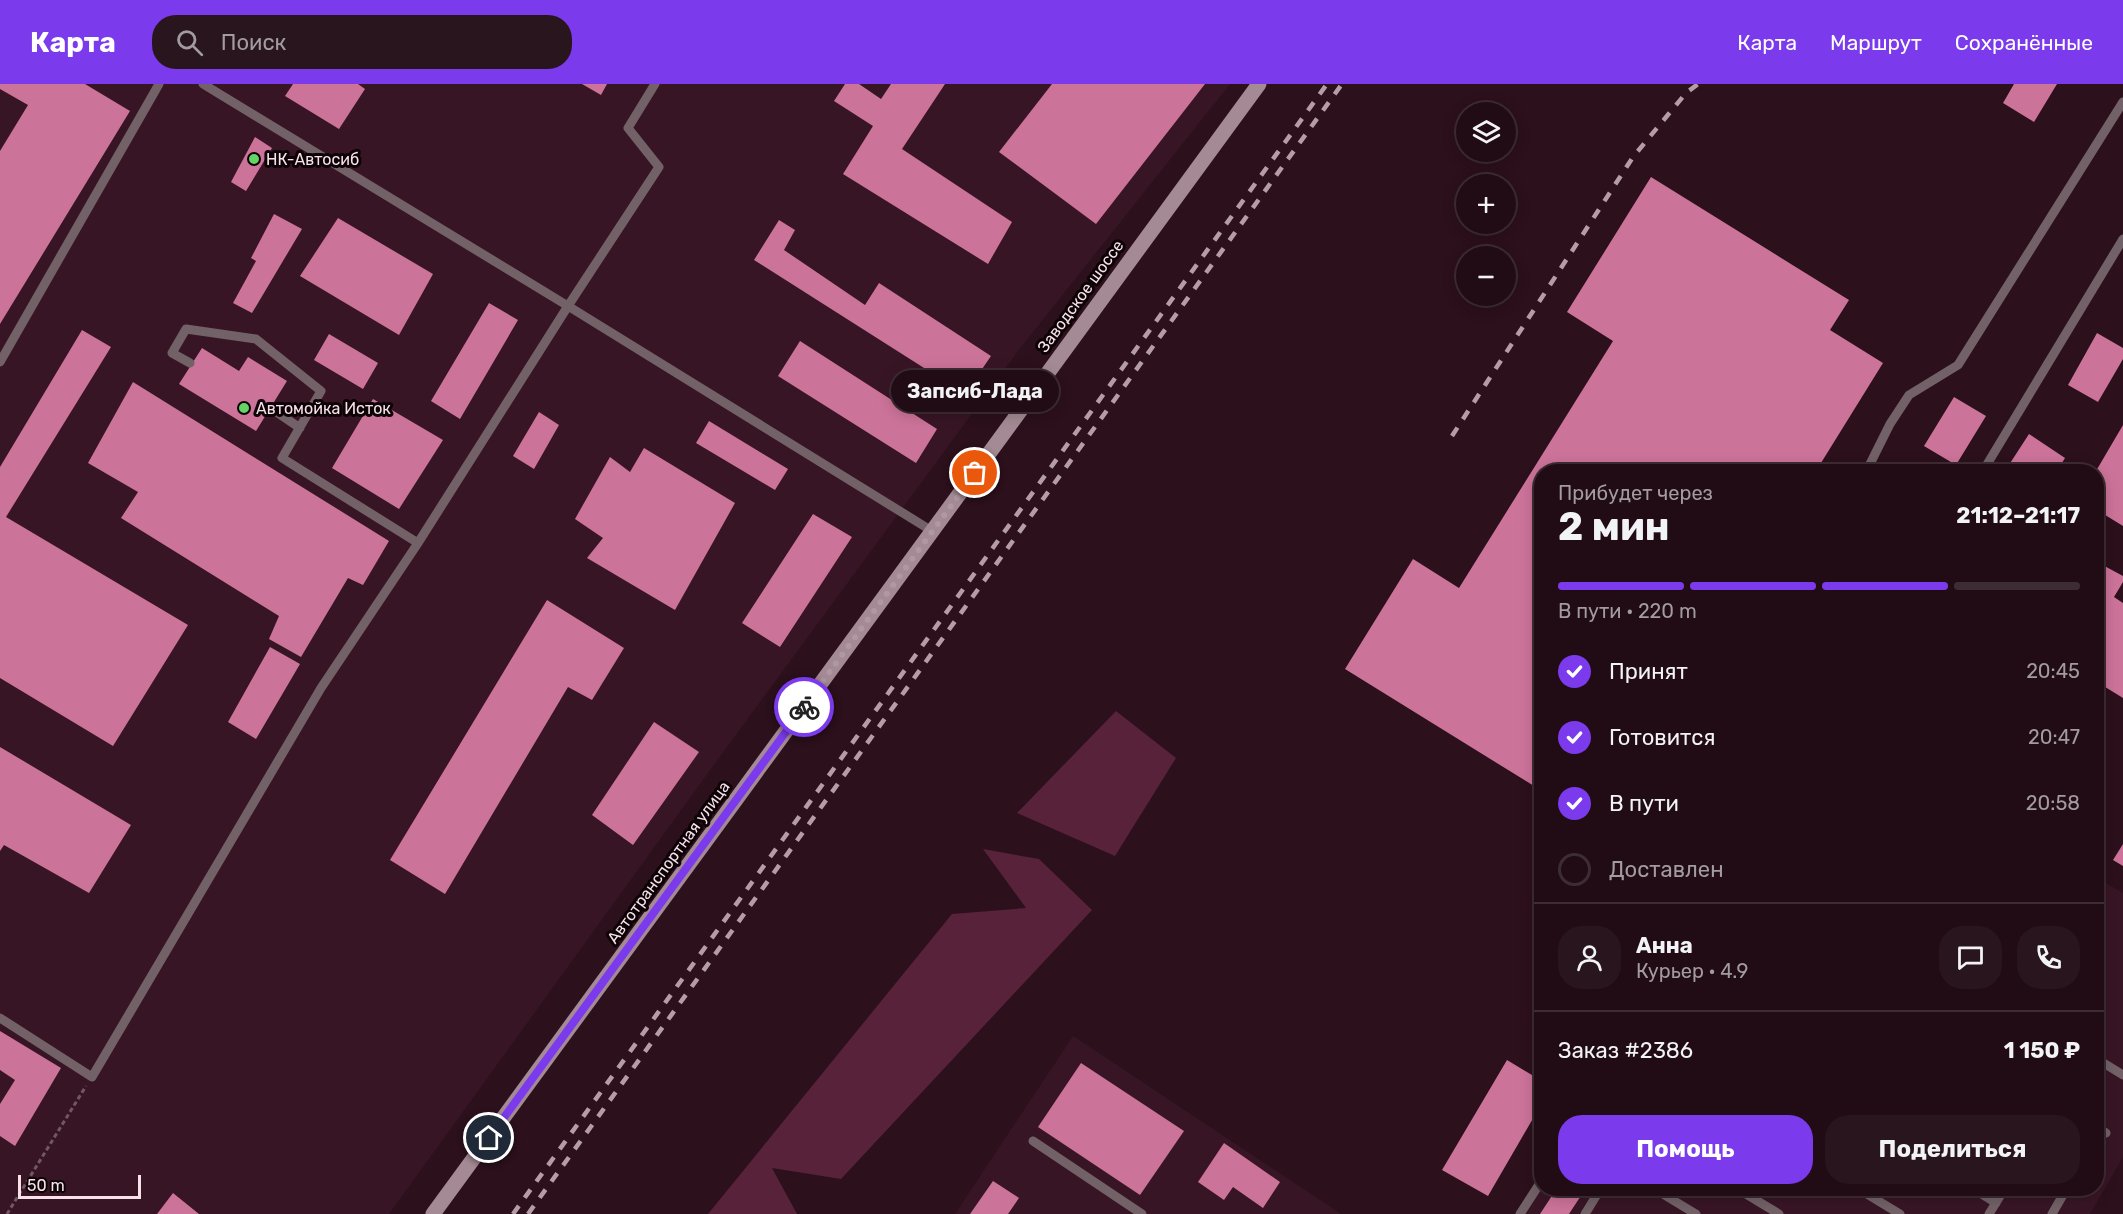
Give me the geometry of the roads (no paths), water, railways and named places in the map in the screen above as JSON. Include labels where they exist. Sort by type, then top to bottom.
[{"type":"main road","name":"Заводское шоссе","points":[[932,531],[1259,84]]},
{"type":"main road","name":"Автотранспортная улица","points":[[434,1214],[932,531]]},
{"type":"lane","points":[[0,362],[159,84]]},
{"type":"lane","points":[[203,84],[932,531]]},
{"type":"lane","points":[[0,1018],[92,1077],[321,688],[418,543],[659,167],[628,128],[655,84]]},
{"type":"lane","points":[[1870,464],[1909,394],[1958,365],[2123,102]]},
{"type":"lane","points":[[1987,464],[2123,239]]},
{"type":"lane","points":[[190,363],[172,353],[186,329],[256,339],[321,391],[282,458],[418,543]]},
{"type":"lane","points":[[272,409],[300,428]]},
{"type":"lane","points":[[2104,1063],[2123,1075]]},
{"type":"lane","points":[[1033,1141],[1142,1214]]},
{"type":"lane","points":[[1520,1214],[1534,1192]]},
{"type":"lane","points":[[1586,1214],[1596,1196]]},
{"type":"lane","points":[[1666,1196],[1696,1214]]},
{"type":"lane","points":[[1749,1196],[1779,1214]]},
{"type":"lane","points":[[1870,1196],[1900,1214]]},
{"type":"lane","points":[[1985,1196],[1996,1203]]},
{"type":"lane","points":[[1989,1214],[2000,1196]]},
{"type":"lane","points":[[2052,1214],[2062,1196]]},
{"type":"railway","points":[[513,1214],[1327,84]]},
{"type":"railway","points":[[528,1214],[1342,84]]},
{"type":"railway","points":[[1452,436],[1633,157],[1686,93],[1698,84]]},
{"type":"place","name":"НК-Автосиб","points":[[254,159]]},
{"type":"place","name":"Автомойка Исток","points":[[244,408]]},
{"type":"place","name":"Запсиб-Лада","points":[[975,473]]}]
